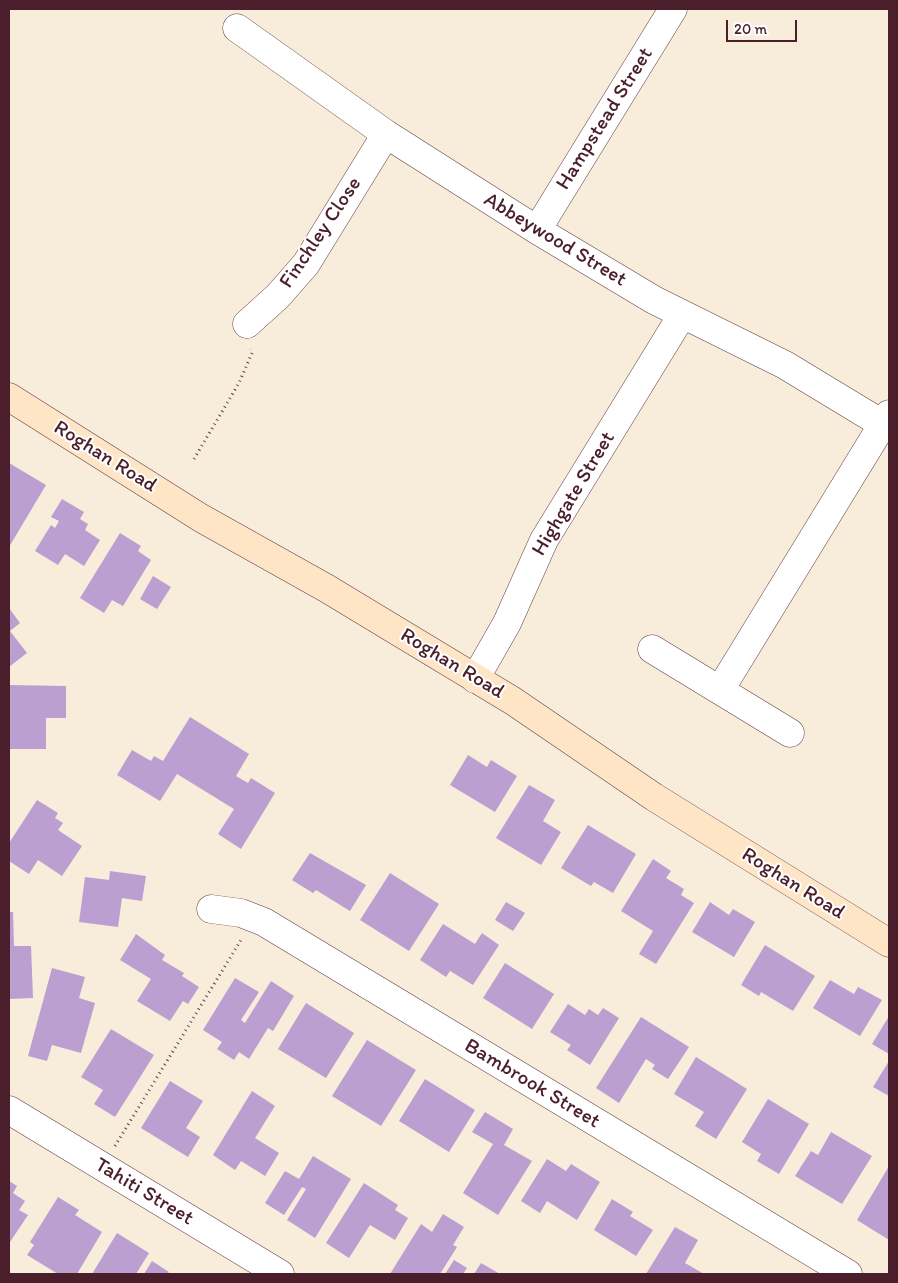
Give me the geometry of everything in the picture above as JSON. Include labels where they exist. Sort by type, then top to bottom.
[{"type":"main road","name":"Roghan Road","points":[[9,397],[201,518],[326,588],[544,721],[654,797],[889,943]]},
{"type":"street","name":"Hampstead Street","points":[[537,230],[673,9]]},
{"type":"street","name":"Abbeywood Street","points":[[237,28],[386,134],[537,230],[682,315],[785,365],[887,422]]},
{"type":"street","name":"Finchley Close","points":[[247,324],[284,290],[306,264],[386,134]]},
{"type":"street","name":"Highgate Street","points":[[475,679],[511,615],[544,540],[682,315]]},
{"type":"street","points":[[720,690],[887,422]]},
{"type":"street","points":[[652,649],[790,733]]},
{"type":"street","name":"Bambrook Street","points":[[211,909],[234,911],[252,917],[848,1274]]},
{"type":"street","name":"Tahiti Street","points":[[9,1110],[280,1274]]},
{"type":"path","points":[[194,459],[239,383],[252,353],[247,324]]},
{"type":"path","points":[[102,1167],[234,953],[252,917]]},
{"type":"building","points":[[9,463],[46,485],[9,547]]},
{"type":"building","points":[[62,499],[84,512],[80,519],[88,524],[85,530],[100,540],[84,566],[65,554],[58,565],[35,551],[51,525],[55,528],[59,521],[51,517]]},
{"type":"building","points":[[120,533],[141,546],[138,551],[151,560],[123,606],[112,600],[104,613],[80,598]]},
{"type":"building","points":[[153,576],[171,587],[157,609],[140,599]]},
{"type":"building","points":[[9,608],[20,623],[10,631],[27,653],[9,667]]},
{"type":"building","points":[[9,685],[66,686],[66,718],[46,718],[46,749],[9,749]]},
{"type":"building","points":[[190,717],[249,754],[236,776],[248,783],[251,778],[275,793],[241,849],[218,834],[234,809],[177,774],[160,801],[117,775],[132,750],[151,761],[154,756],[163,761]]},
{"type":"building","points":[[468,755],[487,767],[491,760],[517,776],[495,812],[450,785]]},
{"type":"building","points":[[529,785],[555,800],[543,821],[561,832],[541,865],[496,838]]},
{"type":"building","points":[[37,800],[58,813],[55,818],[63,823],[58,830],[82,846],[62,876],[38,860],[29,874],[9,861],[9,843]]},
{"type":"building","points":[[588,825],[636,854],[613,893],[594,882],[591,886],[561,868]]},
{"type":"building","points":[[310,853],[366,885],[350,911],[316,890],[313,893],[292,880]]},
{"type":"building","points":[[653,859],[671,871],[666,878],[684,889],[681,895],[694,903],[656,964],[639,954],[653,931],[621,911]]},
{"type":"building","points":[[110,871],[146,876],[142,901],[122,898],[118,927],[79,922],[85,877],[109,880]]},
{"type":"building","points":[[390,873],[439,904],[409,951],[360,920]]},
{"type":"building","points":[[506,902],[525,913],[513,931],[495,920]]},
{"type":"building","points":[[710,902],[729,915],[733,909],[755,922],[734,957],[692,932]]},
{"type":"building","points":[[9,912],[13,912],[14,946],[31,946],[33,998],[9,999]]},
{"type":"building","points":[[443,924],[475,944],[482,933],[499,945],[473,985],[450,971],[446,977],[420,960]]},
{"type":"building","points":[[136,934],[165,955],[162,960],[184,973],[182,976],[199,987],[188,1004],[183,1001],[170,1021],[137,1001],[151,979],[120,960]]},
{"type":"building","points":[[765,945],[815,976],[793,1011],[761,992],[759,996],[741,985]]},
{"type":"building","points":[[505,963],[554,994],[532,1029],[483,998]]},
{"type":"building","points":[[52,968],[85,977],[79,998],[95,1003],[81,1053],[52,1045],[47,1061],[28,1056]]},
{"type":"building","points":[[235,978],[259,992],[241,1020],[245,1023],[271,981],[294,996],[273,1031],[268,1028],[249,1059],[239,1052],[234,1060],[217,1049],[222,1042],[203,1030]]},
{"type":"building","points":[[830,980],[854,994],[858,987],[882,1000],[860,1036],[813,1008]]},
{"type":"building","points":[[306,1003],[354,1033],[326,1078],[278,1049]]},
{"type":"building","points":[[568,1004],[585,1015],[589,1009],[598,1015],[603,1008],[619,1018],[590,1065],[567,1050],[571,1045],[550,1032]]},
{"type":"building","points":[[889,1016],[889,1054],[872,1044]]},
{"type":"building","points":[[641,1017],[689,1047],[668,1079],[652,1069],[655,1065],[646,1059],[619,1103],[596,1088]]},
{"type":"building","points":[[111,1029],[154,1055],[115,1117],[94,1104],[103,1090],[81,1077]]},
{"type":"building","points":[[367,1040],[416,1070],[381,1126],[332,1096]]},
{"type":"building","points":[[696,1057],[747,1089],[716,1139],[695,1126],[704,1112],[674,1094]]},
{"type":"building","points":[[889,1061],[889,1096],[873,1087]]},
{"type":"building","points":[[425,1079],[475,1110],[449,1152],[399,1121]]},
{"type":"building","points":[[170,1081],[203,1101],[186,1128],[200,1137],[188,1157],[141,1128]]},
{"type":"building","points":[[252,1091],[275,1106],[255,1138],[279,1153],[265,1176],[241,1161],[235,1170],[213,1155]]},
{"type":"building","points":[[768,1099],[809,1124],[779,1174],[757,1161],[761,1154],[742,1142]]},
{"type":"building","points":[[485,1112],[513,1129],[504,1145],[532,1161],[498,1215],[463,1193],[493,1144],[472,1132]]},
{"type":"building","points":[[831,1132],[872,1156],[842,1204],[795,1176],[811,1151],[818,1155]]},
{"type":"building","points":[[313,1156],[351,1179],[315,1238],[287,1220],[306,1189],[302,1187],[284,1215],[265,1203],[285,1171],[299,1179]]},
{"type":"building","points":[[547,1159],[566,1171],[571,1164],[600,1182],[577,1220],[547,1201],[540,1213],[521,1201]]},
{"type":"building","points":[[889,1166],[889,1240],[857,1220]]},
{"type":"building","points":[[9,1181],[17,1186],[13,1193],[25,1201],[19,1210],[28,1215],[10,1242]]},
{"type":"building","points":[[364,1183],[398,1205],[395,1210],[408,1218],[395,1240],[370,1225],[349,1258],[326,1243]]},
{"type":"building","points":[[58,1197],[79,1210],[75,1215],[102,1232],[77,1274],[58,1274],[27,1255],[34,1245],[30,1242]]},
{"type":"building","points":[[612,1199],[633,1212],[630,1216],[653,1230],[636,1256],[594,1230]]},
{"type":"building","points":[[443,1214],[464,1227],[453,1245],[457,1247],[440,1274],[390,1274],[421,1224],[432,1232]]},
{"type":"building","points":[[675,1227],[698,1240],[685,1263],[704,1274],[646,1274]]},
{"type":"building","points":[[117,1233],[149,1253],[136,1274],[92,1274]]},
{"type":"building","points":[[454,1260],[467,1268],[463,1274],[445,1274]]},
{"type":"building","points":[[152,1261],[169,1272],[167,1274],[144,1274]]},
{"type":"building","points":[[481,1263],[500,1274],[474,1274]]}]
